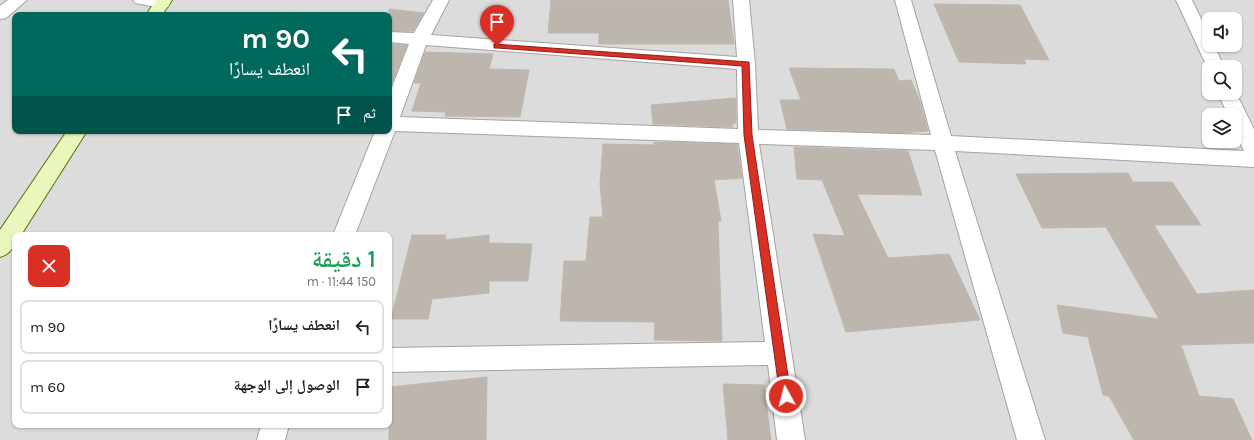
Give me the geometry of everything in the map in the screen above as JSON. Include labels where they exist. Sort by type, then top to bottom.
[{"type":"street","points":[[0,14],[19,0]]},
{"type":"street","points":[[141,0],[159,8]]},
{"type":"street","points":[[392,112],[419,40],[441,0]]},
{"type":"street","points":[[741,0],[746,64],[748,135],[780,353],[791,440]]},
{"type":"street","points":[[903,0],[943,143],[1031,440]]},
{"type":"street","points":[[1184,0],[1212,60]]},
{"type":"street","points":[[392,37],[746,64]]},
{"type":"street","points":[[1230,100],[1254,150]]},
{"type":"street","points":[[392,124],[748,135],[943,143],[1254,159]]},
{"type":"street","points":[[0,248],[75,134]]},
{"type":"street","points":[[345,232],[384,134]]},
{"type":"street","points":[[392,360],[780,353]]},
{"type":"street","points":[[271,440],[274,428]]},
{"type":"shaded area","points":[[0,0],[1254,0],[1254,440],[0,440]]},
{"type":"building","points":[[551,0],[728,0],[734,44],[599,44],[599,33],[548,33]]},
{"type":"building","points":[[934,4],[1020,5],[1049,60],[1024,59],[1026,64],[959,62]]},
{"type":"building","points":[[389,9],[424,13],[413,31],[392,31],[392,12],[389,12]]},
{"type":"building","points":[[392,44],[407,45],[392,83]]},
{"type":"building","points":[[425,52],[493,54],[489,69],[529,70],[520,117],[445,116],[446,112],[412,111],[421,83],[414,83]]},
{"type":"building","points":[[789,68],[894,69],[899,81],[911,80],[920,101],[928,131],[902,133],[787,129],[780,100],[801,100]]},
{"type":"building","points":[[736,98],[736,123],[732,124],[733,127],[653,124],[651,105]]},
{"type":"building","points":[[654,142],[737,144],[742,178],[714,180],[721,221],[718,221],[722,341],[654,340],[655,322],[560,321],[564,261],[586,261],[590,217],[603,217],[600,184],[603,144],[654,145]]},
{"type":"building","points":[[794,147],[908,151],[922,195],[857,194],[888,258],[949,254],[980,320],[846,332],[813,234],[845,236],[822,180],[797,179]]},
{"type":"building","points":[[1128,173],[1133,182],[1172,182],[1201,225],[1154,225],[1197,294],[1254,290],[1254,343],[1181,345],[1199,396],[1233,399],[1252,440],[1134,440],[1109,396],[1103,395],[1088,337],[1063,333],[1057,305],[1159,319],[1106,227],[1042,228],[1016,174]]},
{"type":"building","points":[[412,235],[446,235],[445,240],[489,235],[489,243],[532,244],[528,281],[489,281],[489,293],[432,299],[428,319],[392,319]]},
{"type":"building","points":[[487,377],[486,440],[389,440],[389,428],[392,428],[392,387]]},
{"type":"building","points":[[723,384],[764,385],[771,440],[728,440]]},
{"type":"route","points":[[497,46],[746,64],[748,135],[786,396]]}]
